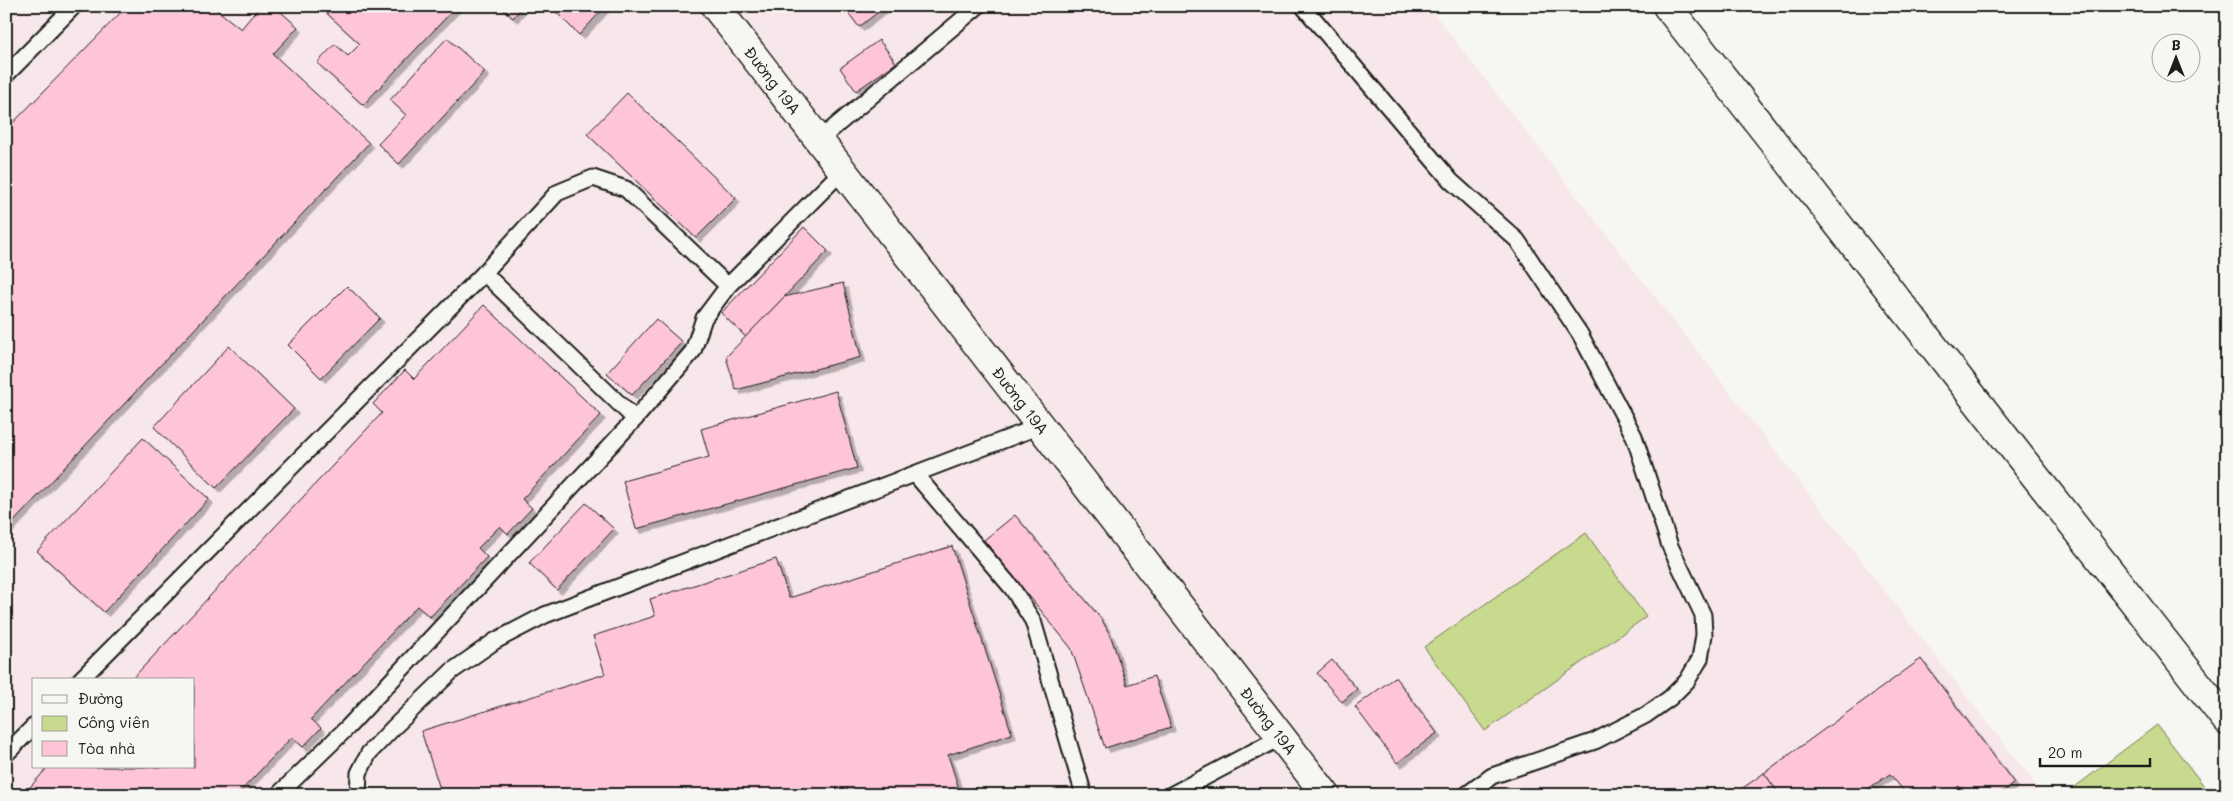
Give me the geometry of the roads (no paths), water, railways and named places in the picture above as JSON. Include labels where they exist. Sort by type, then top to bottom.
[{"type":"street","name":"Đường 19A","points":[[715,6],[1326,795]]},
{"type":"street","points":[[1667,6],[2227,721]]},
{"type":"lane","points":[[6,75],[74,6]]},
{"type":"lane","points":[[819,140],[978,6]]},
{"type":"lane","points":[[1303,6],[1451,181],[1517,240],[1580,334],[1634,436],[1670,546],[1703,615],[1704,635],[1700,659],[1687,681],[1670,698],[1646,715],[1595,740],[1492,776],[1466,795]]},
{"type":"lane","points":[[278,795],[348,727],[635,418],[693,351],[704,318],[728,286],[843,170]]},
{"type":"lane","points":[[82,678],[484,273],[558,193],[593,178],[626,189],[728,286]]},
{"type":"lane","points":[[484,273],[635,418]]},
{"type":"lane","points":[[358,795],[358,773],[369,753],[452,671],[495,641],[545,615],[1040,426]]},
{"type":"lane","points":[[915,474],[1012,588],[1033,621],[1084,795]]},
{"type":"lane","points":[[6,754],[32,728]]},
{"type":"lane","points":[[1170,795],[1281,738]]}]
